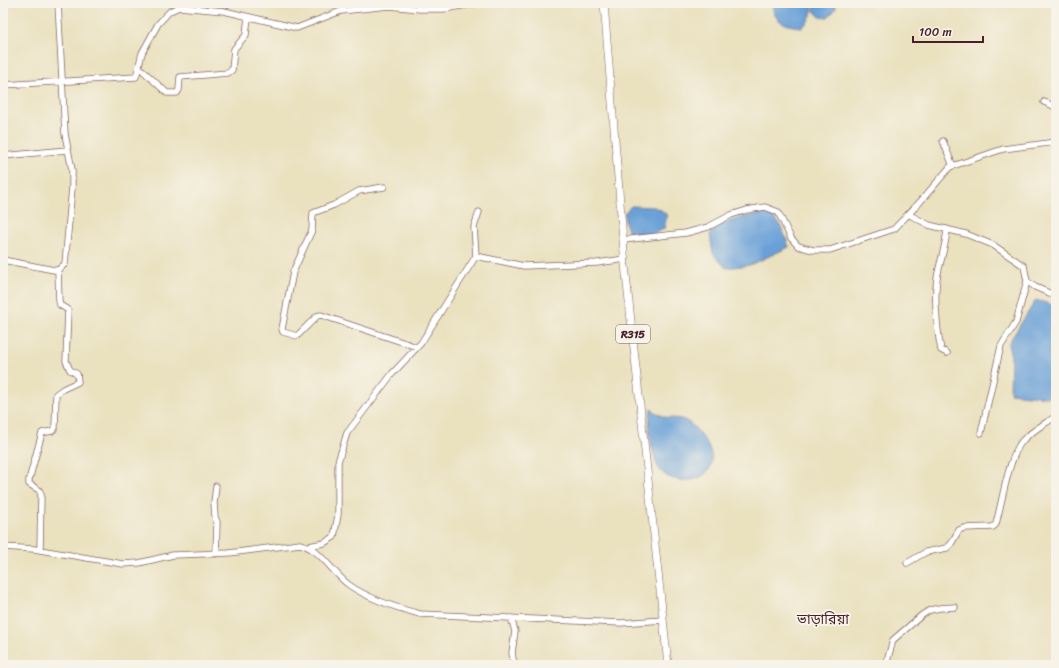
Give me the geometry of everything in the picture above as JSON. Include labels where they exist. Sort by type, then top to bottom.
[{"type":"main road","name":"R315","points":[[604,3],[623,240],[668,665]]},
{"type":"street","points":[[40,550],[41,494],[39,490],[29,484],[29,480],[42,433],[52,431],[55,428],[56,394],[78,382],[79,378],[77,374],[70,370],[66,361],[68,310],[60,305],[58,301],[58,270],[65,264],[72,188],[72,170],[67,150],[61,81],[58,3]]},
{"type":"street","points":[[3,85],[136,78],[140,68],[142,53],[147,42],[158,24],[170,11],[179,7],[224,11],[248,18],[297,28],[341,11],[389,6],[420,9],[444,9],[478,3]]},
{"type":"street","points":[[140,68],[167,93],[177,93],[179,90],[180,77],[228,73],[232,70],[234,49],[246,35],[248,18]]},
{"type":"street","points":[[1044,102],[1056,106]]},
{"type":"street","points":[[944,141],[953,166]]},
{"type":"street","points":[[623,240],[686,233],[708,227],[731,215],[765,207],[778,212],[791,238],[798,246],[813,250],[830,250],[894,229],[953,166],[1003,149],[1056,142]]},
{"type":"street","points":[[3,156],[67,150]]},
{"type":"street","points":[[384,187],[359,191],[334,205],[313,213],[312,230],[293,272],[282,329],[284,332],[297,336],[317,316],[321,315],[417,347]]},
{"type":"street","points":[[3,547],[40,550],[122,564],[139,563],[173,555],[216,554],[292,545],[309,546],[324,543],[334,537],[338,515],[338,462],[347,433],[392,374],[417,347],[476,256],[474,227],[479,212]]},
{"type":"street","points":[[908,214],[929,225],[966,234],[999,249],[1024,266],[1027,281],[1016,322],[1002,346],[981,433]]},
{"type":"street","points":[[947,229],[946,246],[937,279],[939,340],[941,350],[947,353]]},
{"type":"street","points":[[476,256],[524,266],[597,263],[625,260]]},
{"type":"street","points":[[3,260],[58,270]]},
{"type":"street","points":[[1027,281],[1035,287],[1056,296]]},
{"type":"street","points":[[907,563],[926,552],[947,548],[959,530],[964,528],[993,527],[996,524],[1009,472],[1017,448],[1029,435],[1056,416]]},
{"type":"street","points":[[216,486],[214,503],[217,522],[216,554]]},
{"type":"street","points":[[309,546],[348,584],[401,608],[420,614],[621,623],[664,620]]},
{"type":"street","points":[[886,665],[893,640],[930,610],[955,607]]},
{"type":"street","points":[[511,618],[515,631],[512,653],[514,665]]},
{"type":"water","points":[[772,3],[813,3],[809,19],[802,27],[791,26],[781,22],[775,15]]},
{"type":"water","points":[[815,3],[835,3],[836,9],[828,17],[820,17],[814,11]]},
{"type":"water","points":[[631,206],[654,207],[661,210],[667,215],[664,229],[653,234],[629,233],[625,222],[624,213]]},
{"type":"water","points":[[766,213],[775,218],[778,222],[789,247],[750,265],[726,268],[713,254],[710,234],[715,229],[728,222],[743,217]]},
{"type":"water","points":[[1036,300],[1056,306],[1056,394],[1046,397],[1010,393],[1011,356],[1008,344]]},
{"type":"water","points":[[651,409],[665,417],[685,420],[691,424],[704,439],[712,458],[710,468],[704,475],[696,479],[676,479],[666,476],[659,469],[656,463],[650,436],[649,419]]},
{"type":"district","name":"ভাড়ারিয়া","points":[[823,619]]}]
